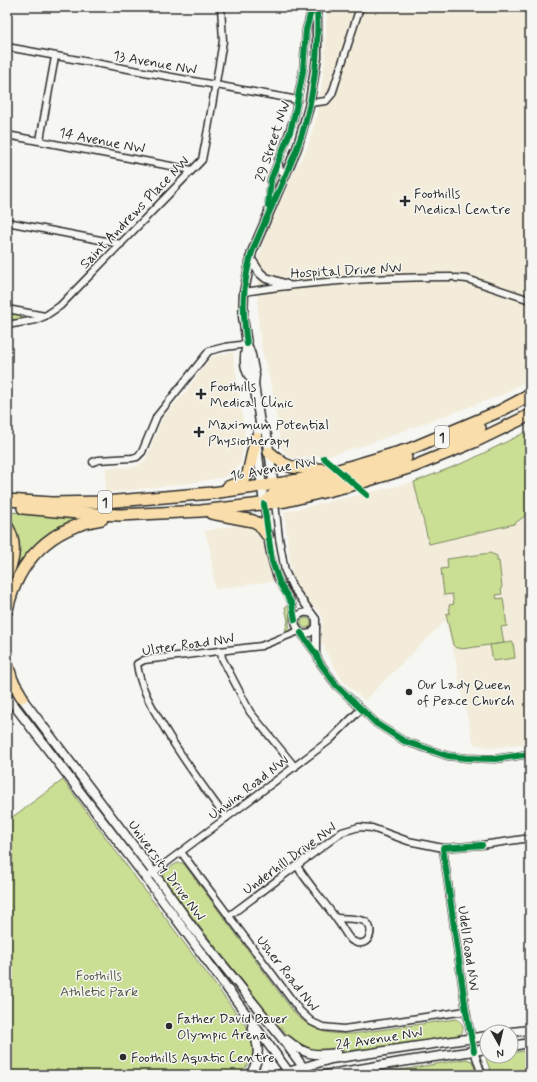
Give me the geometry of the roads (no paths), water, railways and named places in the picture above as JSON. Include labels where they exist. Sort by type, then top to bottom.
[{"type":"highway","name":"16 Avenue NW","points":[[7,506],[120,515],[200,511],[270,494],[318,476],[410,450],[500,411],[530,396]]},
{"type":"highway","points":[[270,494],[359,474],[429,450],[499,420],[530,400]]},
{"type":"highway","name":"16 Avenue NW","points":[[7,500],[59,503],[104,502],[212,493],[270,494],[356,484],[414,466],[474,442],[530,415]]},
{"type":"highway","points":[[212,493],[241,482],[245,478],[250,466],[256,438]]},
{"type":"highway","points":[[269,452],[284,464],[292,467],[328,470],[349,467]]},
{"type":"highway","points":[[7,496],[26,501]]},
{"type":"highway","points":[[200,511],[253,521],[259,524],[268,535]]},
{"type":"highway","points":[[7,610],[12,591],[18,577],[28,561],[44,544],[58,534],[74,526],[120,515]]},
{"type":"highway","points":[[7,526],[12,535],[14,549],[13,559],[7,574]]},
{"type":"highway","points":[[7,664],[12,680],[22,697]]},
{"type":"street","name":"Saint Andrews Place NW","points":[[7,325],[36,320],[60,306],[202,160],[223,42],[221,7]]},
{"type":"street","name":"29 Street NW","points":[[270,494],[267,435],[260,423],[254,384],[247,374],[244,355],[246,344],[243,317],[244,292],[250,258],[268,212],[297,148],[310,104],[315,75],[318,39],[316,7]]},
{"type":"street","name":"29 Street NW","points":[[268,212],[271,179],[290,132],[303,71],[306,30],[310,15],[316,7]]},
{"type":"street","points":[[310,104],[326,101],[332,94],[360,7]]},
{"type":"street","points":[[305,45],[318,39]]},
{"type":"street","name":"13 Avenue NW","points":[[7,47],[54,57],[298,100]]},
{"type":"street","points":[[40,140],[54,57]]},
{"type":"street","name":"14 Avenue NW","points":[[7,135],[40,140],[192,170]]},
{"type":"street","name":"29 Street NW","points":[[278,160],[280,170],[285,174]]},
{"type":"street","points":[[7,222],[121,244]]},
{"type":"street","points":[[250,258],[260,273],[266,278],[287,285]]},
{"type":"street","name":"Hospital Drive NW","points":[[244,292],[324,281],[453,277],[468,279],[530,300]]},
{"type":"street","points":[[7,308],[45,316]]},
{"type":"street","points":[[93,462],[98,460],[137,457],[142,452],[157,416],[209,352],[225,347],[246,344]]},
{"type":"street","name":"29 Street NW","points":[[260,423],[256,438],[270,494]]},
{"type":"street","points":[[270,494],[268,535],[272,561],[280,584],[292,604],[296,626],[336,685],[360,710],[377,724],[404,741],[448,756],[495,759],[530,754]]},
{"type":"street","points":[[270,494],[285,571],[293,588],[316,619],[316,654]]},
{"type":"street","points":[[296,620],[302,613],[312,614]]},
{"type":"street","points":[[300,632],[310,633],[316,626]]},
{"type":"street","name":"Ulster Road NW","points":[[226,818],[188,765],[157,716],[143,689],[138,674],[137,664],[144,660],[261,646],[300,632]]},
{"type":"street","points":[[221,651],[222,658],[250,712],[295,767]]},
{"type":"street","name":"University Drive NW","points":[[7,678],[194,929],[309,1075]]},
{"type":"street","name":"University Drive NW","points":[[7,696],[146,878],[290,1073]]},
{"type":"street","name":"Unwin Road NW","points":[[146,878],[330,740],[360,710]]},
{"type":"street","name":"Underhill Drive NW","points":[[229,916],[342,832],[359,827],[372,828],[408,841],[443,848],[482,845],[530,838]]},
{"type":"street","name":"Udell Road NW","points":[[443,848],[466,1011],[474,1051],[482,1075]]},
{"type":"street","name":"Usher Road NW","points":[[181,852],[300,1011],[312,1022],[323,1027],[344,1029],[466,1011]]},
{"type":"street","points":[[297,866],[321,900],[337,918],[350,939],[355,943],[364,942],[368,939],[371,931],[370,926],[366,922],[337,918]]},
{"type":"street","points":[[249,1017],[258,1042],[259,1050],[250,1075]]},
{"type":"street","points":[[519,1031],[530,1030]]},
{"type":"street","points":[[275,1031],[298,1050],[309,1054],[324,1055],[380,1051]]},
{"type":"street","name":"24 Avenue NW","points":[[278,1075],[290,1073],[302,1067],[331,1059],[479,1037]]},
{"type":"street","points":[[519,1045],[530,1043]]},
{"type":"street","name":"24 Avenue NW","points":[[324,1075],[479,1050]]},
{"type":"street","points":[[362,1075],[381,1065]]},
{"type":"place","name":"Foothills Medical Centre","points":[[405,201]]},
{"type":"place","name":"Foothills Medical Clinic","points":[[201,394]]},
{"type":"place","name":"Maximum Potential Physiotherapy","points":[[199,432]]},
{"type":"place","name":"Our Lady Queen of Peace Church","points":[[409,692]]},
{"type":"place","name":"Father David Bauer Olympic Arena","points":[[169,1026]]},
{"type":"place","name":"Foothills Aquatic Centre","points":[[123,1057]]},
{"type":"park label","name":"Foothills Athletic Park","points":[[99,984]]}]
